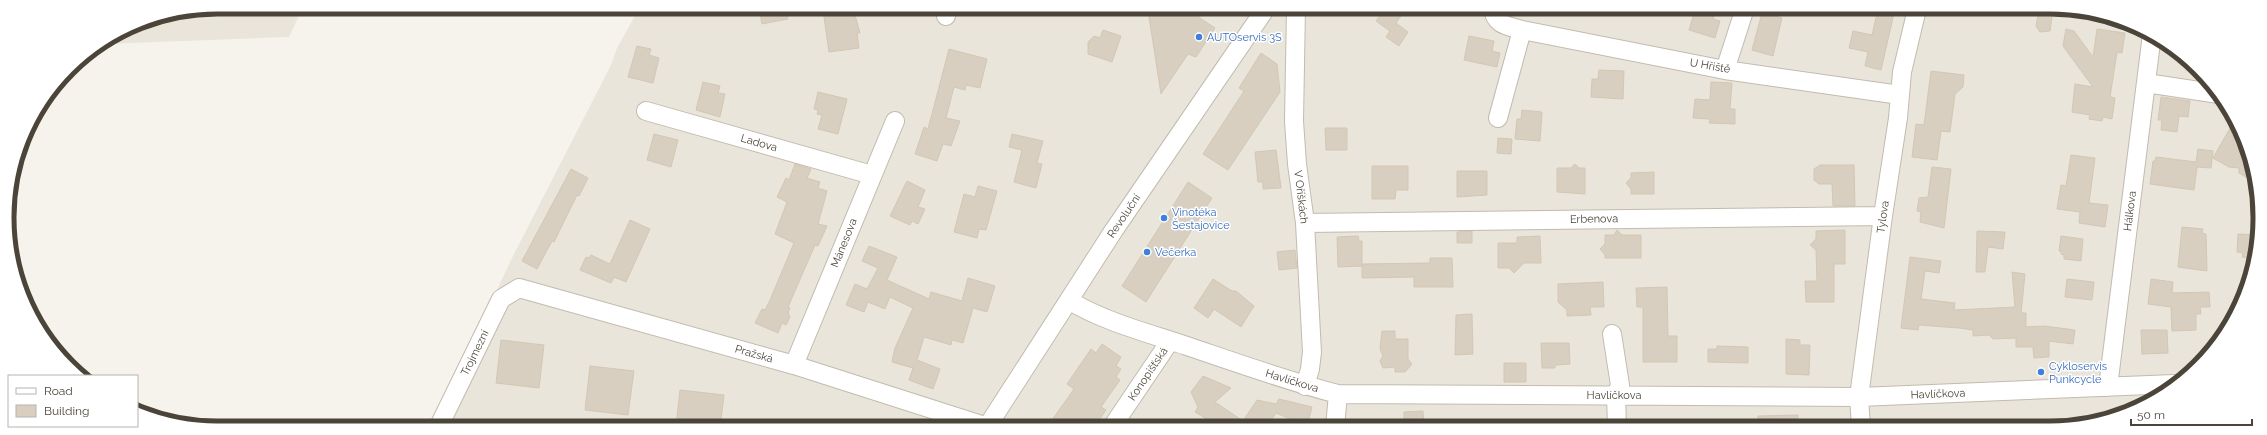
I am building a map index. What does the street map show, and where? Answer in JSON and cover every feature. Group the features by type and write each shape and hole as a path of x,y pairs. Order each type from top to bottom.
{"street":[{"name":"Revoluční","path":"992,421 1114,230 1262,14"},
{"name":"V Oříškách","path":"1296,14 1293,90 1294,121 1297,164 1305,223 1312,352 1311,365 1305,386"},
{"name":"U Hřiště","path":"1494,14 1499,23 1522,30 1725,70 1900,95"},
{"path":"1725,70 1743,14"},
{"name":"Tylova","path":"1861,421 1860,397 1902,72 1916,14"},
{"path":"1498,118 1522,30"},
{"name":"Hálkova","path":"2108,387 2151,41"},
{"path":"2146,83 2210,93"},
{"name":"Ladova","path":"646,111 872,175"},
{"name":"Mánesova","path":"794,365 895,121"},
{"name":"Erbenova","path":"1305,223 1883,216"},
{"name":"Pražská","path":"519,288 794,365 969,421"},
{"name":"Trojmezní","path":"441,421 501,299 519,288"},
{"name":"Havlíčkova","path":"1070,301 1088,312 1170,341 1305,386 1338,394 1860,397 2166,384"},
{"path":"1612,334 1620,385 1616,395 1617,421"},
{"name":"Konopišťská","path":"1116,421 1170,341"},
{"path":"1336,421 1338,394"}],"shaded area":[{"path":"204,14 300,14 289,37 111,44 140,29 152,25 178,18"},
{"path":"636,14 2063,14 2102,21 2140,35 2163,48 2184,65 2202,83 2219,104 2238,140 2249,178 2253,204 2253,231 2246,270 2232,308 2219,331 2202,352 2184,370 2163,387 2127,406 2102,414 2063,421 435,421 512,258 611,65 617,48"}],"building":[{"path":"760,14 787,14 788,19 762,24"},
{"path":"824,14 855,14 860,33 857,33 859,48 829,52"},
{"path":"1149,14 1194,14 1215,28 1196,57 1188,54 1161,94"},
{"path":"1381,14 1402,14 1396,23 1408,32 1399,46 1386,37 1390,31 1376,21"},
{"path":"1694,14 1715,14 1713,19 1720,21 1715,38 1689,30"},
{"path":"1762,14 1782,18 1773,56 1752,50"},
{"path":"1877,14 1894,14 1881,70 1865,66 1868,52 1849,48 1853,31 1872,35"},
{"path":"2038,15 2052,17 2050,31 2040,32 2036,26"},
{"path":"2066,29 2074,31 2093,57 2097,29 2125,33 2122,53 2117,52 2110,97 2115,98 2112,119 2103,117 2102,121 2089,119 2090,115 2072,112 2075,84 2093,87 2063,46"},
{"path":"1103,30 1121,36 1112,62 1088,54 1088,42 1094,36 1100,38"},
{"path":"1469,36 1494,41 1492,51 1500,53 1497,67 1464,60"},
{"path":"637,46 651,49 649,55 659,58 653,83 628,77"},
{"path":"949,49 987,59 980,88 966,85 965,90 954,87 946,118 960,121 951,146 943,144 937,161 915,154 924,127 928,129"},
{"path":"1261,53 1277,64 1280,92 1228,170 1203,154 1244,91 1239,88"},
{"path":"1599,70 1624,71 1623,99 1591,97 1592,79 1598,79"},
{"path":"1931,71 1964,75 1963,87 1955,94 1950,132 1941,131 1937,160 1912,157 1916,124 1924,125"},
{"path":"703,82 720,86 718,93 725,94 720,117 696,110"},
{"path":"1711,82 1732,83 1730,109 1735,109 1735,124 1709,123 1710,119 1693,118 1695,99 1710,100"},
{"path":"818,92 847,99 838,134 818,129 822,115 817,114 818,110 814,109"},
{"path":"2161,97 2190,101 2188,117 2179,116 2177,132 2161,130 2162,120 2158,120"},
{"path":"1522,110 1542,112 1540,141 1515,139 1517,119 1521,119"},
{"path":"2231,126 2238,140 2249,179 2239,173 2239,168 2229,167 2213,158"},
{"path":"1325,128 1347,128 1347,150 1326,150"},
{"path":"654,134 678,140 671,167 647,160"},
{"path":"1012,134 1043,141 1037,163 1042,164 1036,188 1014,182 1022,150 1009,147"},
{"path":"1498,138 1512,139 1511,154 1497,153"},
{"path":"2198,149 2213,151 2211,168 2197,167 2194,190 2150,184 2153,161 2155,161 2156,157 2196,162"},
{"path":"1276,150 1281,188 1263,189 1263,182 1258,182 1255,152"},
{"path":"2071,155 2095,158 2089,203 2108,205 2105,227 2079,223 2080,212 2057,209 2061,185 2066,186"},
{"path":"795,164 811,169 807,178 820,182 818,188 827,191 818,224 827,226 818,246 815,245 788,307 790,308 788,313 790,317 786,325 782,323 778,333 755,323 762,309 765,310 770,300 794,243 775,234 787,202 777,197 786,178 789,180"},
{"path":"1575,164 1579,168 1585,168 1585,194 1557,192 1557,168 1571,168"},
{"path":"1820,165 1854,165 1855,206 1833,206 1832,184 1819,184 1814,180 1814,169"},
{"path":"1372,166 1408,166 1408,190 1396,190 1395,199 1372,199"},
{"path":"1932,167 1951,169 1944,228 1920,222 1921,212 1917,211 1919,198 1928,197"},
{"path":"571,169 588,178 579,196 577,195 554,242 552,241 537,269 522,261"},
{"path":"1457,171 1487,171 1487,195 1457,197"},
{"path":"1654,172 1654,194 1631,194 1631,189 1626,183 1631,178 1631,173"},
{"path":"907,181 925,190 918,207 925,209 918,224 912,221 910,225 890,216"},
{"path":"1188,182 1212,198 1146,302 1122,286"},
{"path":"978,186 997,191 986,230 979,229 977,238 954,232 964,194 975,197"},
{"path":"630,220 650,229 626,282 614,277 611,283 580,270 586,257 589,258 591,255 610,264"},
{"path":"2182,227 2203,229 2202,233 2206,234 2207,271 2178,267"},
{"path":"1617,230 1622,235 1641,235 1641,258 1605,258 1605,255 1600,249 1605,244 1605,235 1614,235"},
{"path":"1845,230 1845,264 1834,264 1834,302 1806,302 1805,281 1817,281 1816,250 1810,245 1816,239 1816,231"},
{"path":"1472,231 1472,243 1457,243 1457,232"},
{"path":"1977,231 2005,232 2003,249 1988,247 1985,272 1976,272"},
{"path":"2238,234 2252,235 2249,258 2242,257 2243,253 2237,252"},
{"path":"1358,236 1359,241 1362,241 1362,266 1338,267 1337,237"},
{"path":"1540,236 1541,263 1524,263 1514,273 1509,268 1498,268 1498,243 1517,243 1517,237"},
{"path":"2061,236 2083,239 2081,261 2064,259 2064,255 2061,254 2061,251 2059,251"},
{"path":"869,246 897,257 887,280 929,299 931,292 962,301 968,278 995,286 987,312 973,308 963,343 952,340 951,345 924,337 917,360 940,369 933,389 909,380 913,368 892,362 895,348 913,308 890,297 885,309 868,302 864,312 846,305 855,284 867,289 878,268 862,261"},
{"path":"1295,250 1297,268 1279,270 1277,252"},
{"path":"1910,257 1941,261 1939,273 1925,271 1921,299 1955,303 1954,310 2015,307 2012,272 2025,274 2021,313 2026,313 2026,327 2044,326 2075,330 2073,344 2049,341 2049,357 2034,358 2033,347 2016,347 2016,338 1993,339 1989,335 1973,336 1973,330 1959,328 1919,325 1918,330 1901,328"},
{"path":"1430,258 1452,258 1453,287 1414,287 1414,277 1362,278 1362,264 1430,263"},
{"path":"1213,279 1232,291 1236,291 1254,306 1241,327 1214,309 1208,318 1194,308"},
{"path":"2067,279 2094,282 2092,300 2065,297"},
{"path":"2151,279 2173,282 2172,293 2209,292 2210,307 2200,307 2201,314 2196,314 2196,330 2172,331 2171,307 2148,304"},
{"path":"1603,282 1604,307 1590,307 1591,315 1567,316 1567,310 1558,302 1558,284"},
{"path":"1667,287 1668,336 1677,336 1677,362 1643,362 1643,307 1637,307 1636,288"},
{"path":"1472,314 1473,354 1455,355 1456,315"},
{"path":"2141,330 2167,330 2168,353 2142,354"},
{"path":"1382,331 1395,331 1395,339 1408,339 1408,359 1412,364 1405,372 1395,372 1395,367 1383,368 1380,361 1383,356 1380,349"},
{"path":"1786,339 1800,340 1800,345 1810,345 1809,375 1786,374"},
{"path":"501,340 544,345 539,388 496,383"},
{"path":"1541,343 1569,343 1570,364 1555,365 1555,368 1542,368"},
{"path":"1102,344 1121,357 1116,366 1121,369 1116,377 1120,380 1101,407 1106,410 1098,421 1052,420 1074,389 1067,384 1091,349 1096,353"},
{"path":"1717,346 1748,347 1748,363 1708,362 1708,349 1717,349"},
{"path":"1504,363 1526,363 1526,382 1504,382"},
{"path":"590,366 634,371 628,415 585,410"},
{"path":"1203,376 1231,388 1215,402 1243,421 1210,421 1195,412 1198,407 1191,392"},
{"path":"680,390 724,395 721,421 677,421"},
{"path":"1279,399 1312,407 1308,421 1295,421 1276,413 1270,421 1243,421 1257,400 1276,404"},
{"path":"1423,411 1424,421 1404,421 1404,412"},
{"path":"1798,415 1798,421 1758,421 1758,416"}],"place":[{"name":"AUTOservis 3S","path":"1199,37"},
{"name":"Vinotéka Šestajovice","path":"1164,218"},
{"name":"Večerka","path":"1147,252"},
{"name":"Cykloservis Punkcycle","path":"2041,372"}]}
